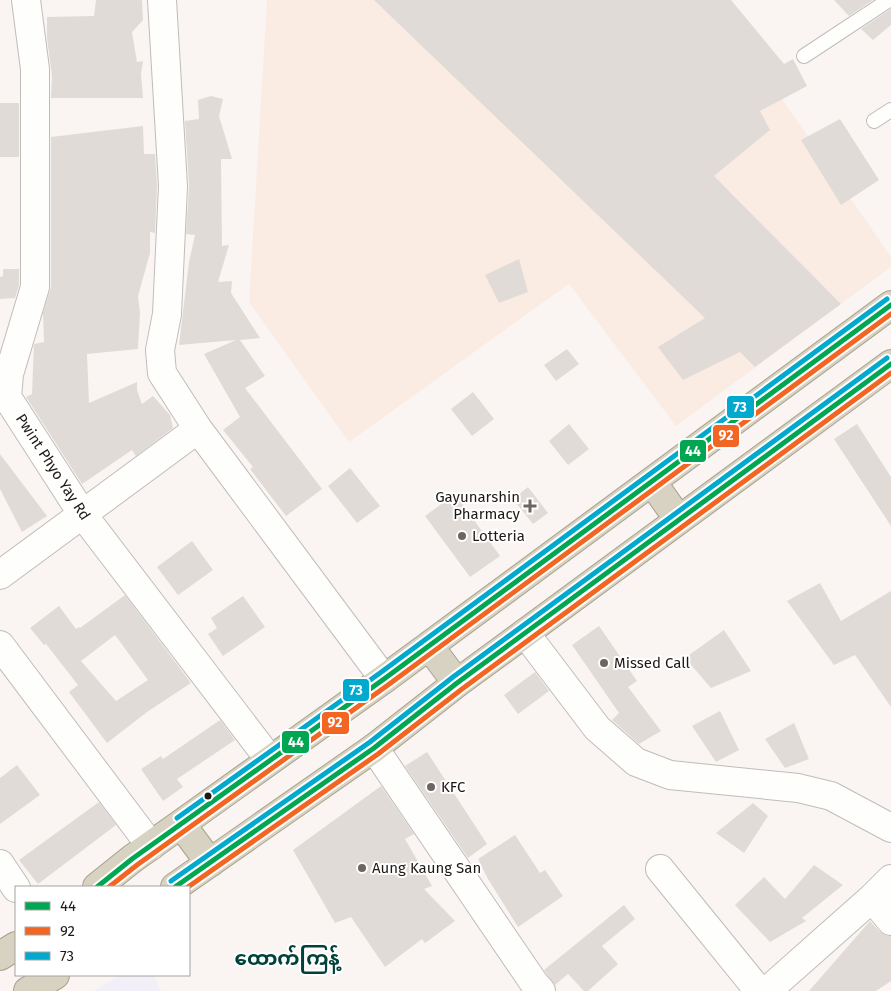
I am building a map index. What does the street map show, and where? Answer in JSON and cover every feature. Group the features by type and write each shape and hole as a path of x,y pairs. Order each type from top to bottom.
{"highway":[{"path":"98,886 270,760 384,680 891,305"},
{"path":"176,886 374,748 457,683 679,520 888,372"},
{"path":"652,482 679,520"},
{"path":"429,646 457,683"},
{"path":"182,824 210,863"},
{"path":"0,956 15,947"},
{"path":"28,991 53,976"}],"street":[{"name":"Pwint Phyo Yay Rd","path":"26,0 35,69 35,287 9,374 7,397 82,515 270,760"},
{"path":"162,0 173,186 167,314 160,350 162,373 198,429 384,680"},
{"path":"0,575 198,429"},
{"path":"525,633 597,728 636,762 670,776 798,788 831,796 891,828"},
{"path":"0,645 151,846"},
{"path":"374,748 541,991"},
{"path":"0,864 15,886"},
{"path":"660,869 759,991"},
{"path":"767,991 882,889 891,921"}],"lane":[{"path":"804,56 889,0"},
{"path":"874,121 891,110"}],"shaded area":[{"path":"267,0 714,0 891,257 891,267 676,426 569,284 349,442 249,302"},
{"path":"118,976 154,976 161,991 94,991"}],"building":[{"path":"96,0 142,0 143,20 132,32 137,62 143,61 141,74 143,98 51,98 52,76 47,38 47,17 94,16"},
{"path":"374,0 731,0 784,64 793,59 807,86 760,111 770,130 714,176 841,304 755,367 740,352 683,380 658,347 705,318"},
{"path":"834,0 873,0 849,16"},
{"path":"891,9 891,25 873,40 861,29"},
{"path":"211,96 223,99 219,116 232,159 221,159 222,246 229,245 218,282 232,281 231,293 260,338 240,340 265,376 245,388 322,489 286,516 250,469 253,467 223,430 240,417 204,354 236,340 179,345 189,262 195,235 186,234 189,185 185,121 199,119 198,100"},
{"path":"0,103 19,103 19,157 0,157"},
{"path":"840,119 879,180 841,205 801,140"},
{"path":"143,126 144,154 155,154 157,186 155,233 150,232 150,253 138,296 140,313 138,349 87,354 89,403 137,382 137,390 142,404 153,396 170,415 173,428 136,456 132,450 82,484 26,397 32,394 34,344 44,342 43,313 51,287 51,137"},
{"path":"519,259 528,292 499,303 485,275"},
{"path":"3,269 19,269 19,285 15,298 0,299 0,277 3,276"},
{"path":"567,349 579,364 556,381 544,365"},
{"path":"473,392 494,419 472,436 451,409"},
{"path":"569,424 589,449 568,465 549,441"},
{"path":"857,424 891,477 891,526 834,439"},
{"path":"0,454 47,516 22,532 0,489"},
{"path":"350,468 380,506 357,523 328,486"},
{"name":"Gayunarshin Pharmacy","path":"528,487 548,513 533,524 513,499"},
{"name":"Lotteria","path":"455,494 500,556 470,577 425,516"},
{"path":"192,541 213,570 178,595 157,567"},
{"path":"820,583 841,621 891,591 891,707 855,655 834,665 787,601"},
{"path":"125,595 191,683 147,712 107,743 69,692 78,685 46,644 44,645 30,628 59,606 76,629","holes":["115,635 148,680 116,701 81,661"]},
{"path":"243,596 265,627 223,656 208,634 217,628 211,618"},
{"name":"Missed Call","path":"599,626 637,681 628,687 661,731 639,744 612,720 619,713 572,645"},
{"path":"724,630 751,671 711,688 685,658"},
{"path":"535,672 549,691 518,714 504,695"},
{"path":"720,711 739,750 716,762 692,726"},
{"path":"220,720 235,740 177,779 183,787 163,801 141,769 161,756 163,759"},
{"path":"794,723 809,759 785,768 765,739"},
{"path":"427,752 487,844 468,858 405,766"},
{"path":"17,765 40,795 0,824 0,778"},
{"name":"Aung Kaung San","path":"381,786 414,834 405,839 432,886 424,889 455,921 425,943 422,939 385,967 351,917 335,923 293,850"},
{"path":"99,802 116,825 38,884 19,860"},
{"path":"753,803 768,816 744,853 716,833"},
{"path":"515,835 540,873 545,870 563,896 518,927 488,879 478,859"},
{"path":"814,865 843,885 802,918 806,921 770,942 735,905 764,877 785,899"},
{"path":"624,905 635,919 602,946 618,964 588,991 584,991 568,974 555,985 544,970"},
{"path":"870,921 879,931 891,936 891,981 876,991 809,991"}],"transit line":[{"name":"73","path":"177,818 380,673 887,299"},
{"name":"44","path":"98,886 132,859 384,679 891,305"},
{"name":"92","path":"110,886 388,685 891,314"},
{"name":"73","path":"171,881 370,742 453,677 887,358"},
{"name":"44","path":"176,886 374,748 457,683 891,364"},
{"name":"92","path":"189,886 378,754 462,689 891,373"}],"place":[{"name":"Gayunarshin Pharmacy","path":"530,506"},
{"name":"Lotteria","path":"462,536"},
{"name":"Missed Call","path":"604,663"},
{"name":"KFC","path":"431,787"},
{"name":"Aung Kaung San","path":"362,868"}],"district":[{"name":"ထောက်ကြန့်","path":"287,958"}]}
